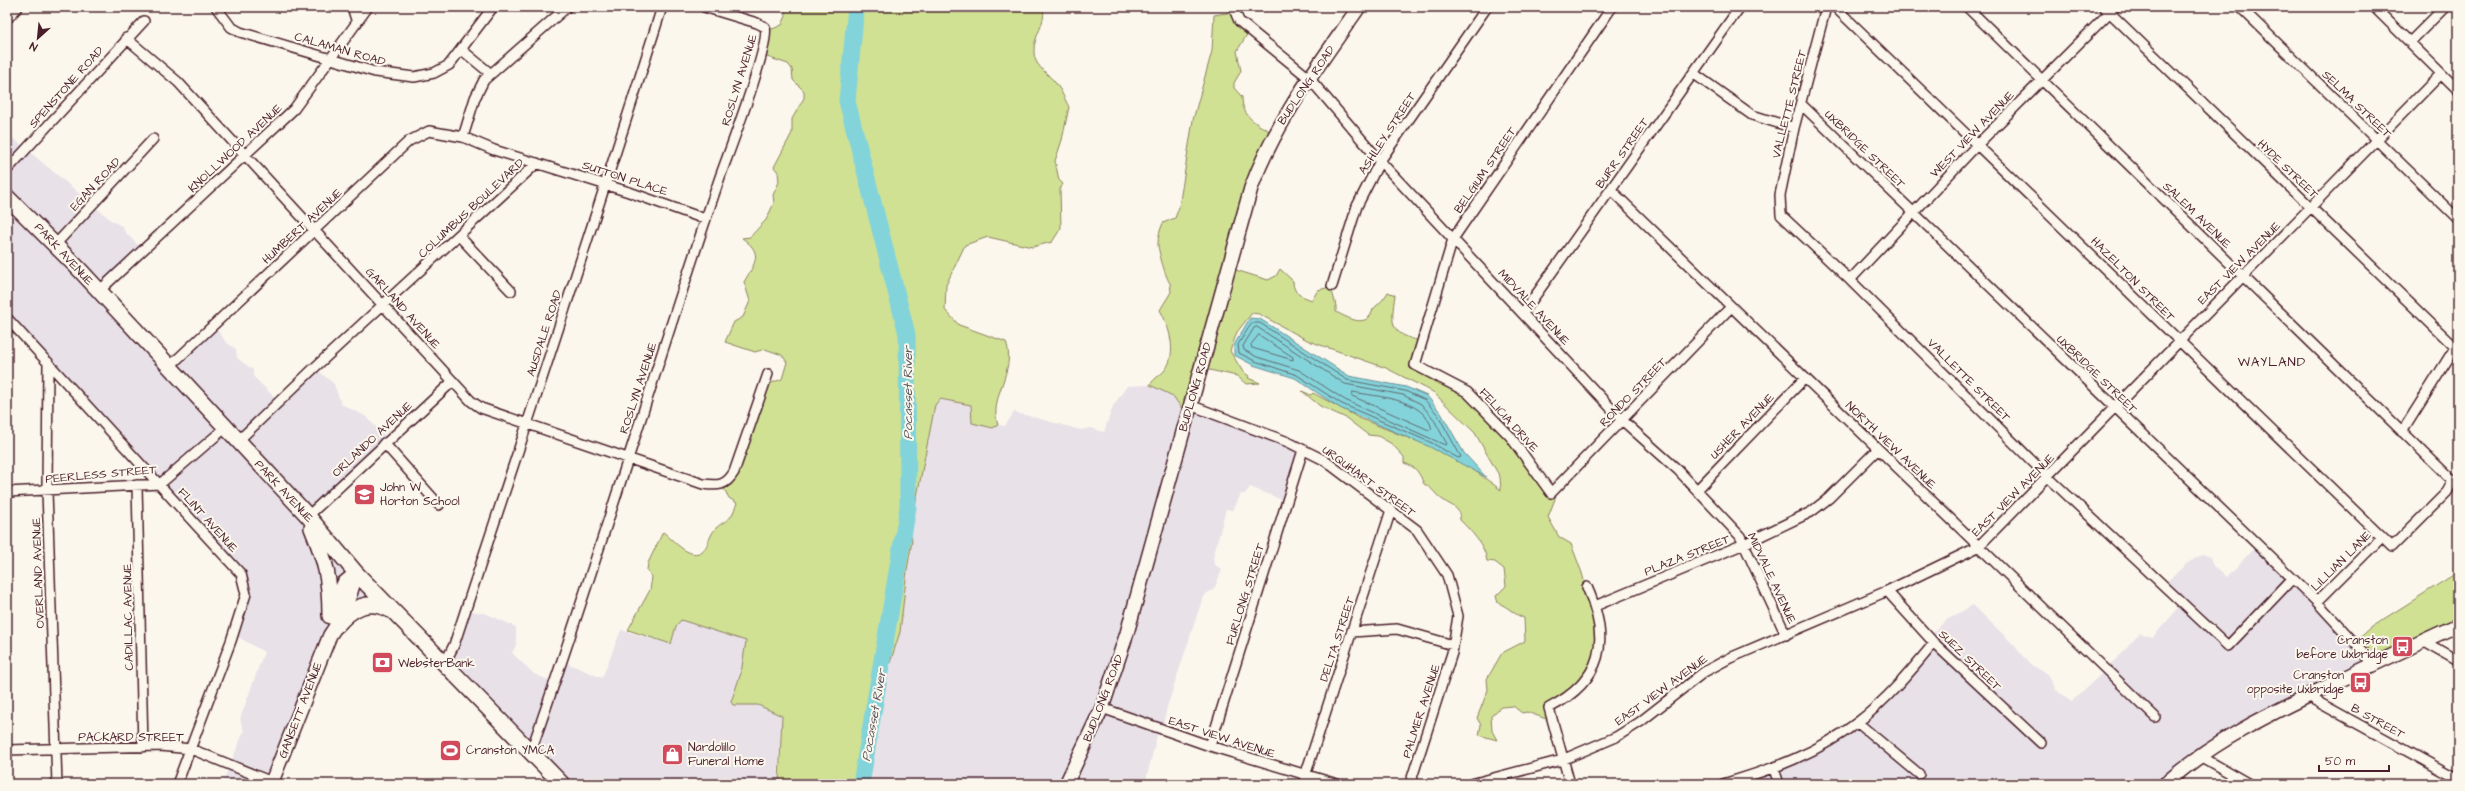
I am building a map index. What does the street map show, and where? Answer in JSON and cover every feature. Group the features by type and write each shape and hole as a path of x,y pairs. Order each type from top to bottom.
{"main road":[{"name":"BUDLONG ROAD","path":"1066,784 1102,708 1127,632 1250,188 1278,127 1309,78 1359,7"},
{"name":"PARK AVENUE","path":"8,199 99,291 308,516 356,573 444,665 531,751 558,782"},
{"path":"308,516 327,566 332,625"},
{"name":"GANSETT AVENUE","path":"272,783 332,625 350,595 356,573"},
{"path":"332,625 355,608 372,604 382,606 395,614"},
{"path":"2165,784 2200,756 2246,727 2307,696 2458,625"}],"street":[{"path":"7,19 18,7"},
{"name":"CALAMAN ROAD","path":"216,7 231,27 240,32 332,58 375,72 414,77 434,73 449,65 462,50 493,7"},
{"path":"352,7 357,23"},
{"name":"KNOLLWOOD AVENUE","path":"99,291 294,109 368,7"},
{"path":"463,137 474,98 484,80 567,7"},
{"name":"AUSDALE ROAD","path":"444,665 454,645 606,185 662,7"},
{"name":"ROSLYN AVENUE","path":"531,751 705,219 757,68 766,31 765,27 757,23 704,7"},
{"name":"ASHLEY STREET","path":"1332,286 1357,206 1380,161 1487,7"},
{"name":"BURR STREET","path":"1523,313 1561,257 1611,190 1740,7"},
{"name":"VALLETTE STREET","path":"1826,7 1794,128 1780,195 1781,215 1850,280 2049,478 2228,646 2292,579"},
{"name":"HAZELTON STREET","path":"1835,7 2102,264 2179,342 2392,547 2413,526"},
{"name":"SALEM AVENUE","path":"1967,7 2453,481 2447,492 2413,526"},
{"name":"SELMA STREET","path":"2240,7 2458,219"},
{"path":"2374,7 2458,90"},
{"path":"2410,42 2444,7"},
{"name":"BELGIUM STREET","path":"1415,365 1453,239 1610,8"},
{"name":"WEST VIEW AVENUE","path":"1850,280 1977,145 2110,9"},
{"name":"HYDE STREET","path":"2110,9 2311,207 2457,345"},
{"name":"MIDVALE AVENUE","path":"1234,11 1248,29 1309,78 1380,161 1622,420 1697,490 1740,536 1786,635"},
{"name":"SPENSTONE ROAD","path":"7,170 126,38 144,21"},
{"name":"GARLAND AVENUE","path":"126,38 178,82 453,381 481,408 628,457 703,484 716,486 728,481 734,472 768,374"},
{"path":"462,50 491,74"},
{"path":"1693,73 1752,115 1794,128"},
{"name":"EAST VIEW AVENUE","path":"1471,784 1562,760 1610,740 1634,726 1704,672 1887,591 1978,547 2049,478 2243,276 2441,74"},
{"name":"UXBRIDGE STREET","path":"1801,104 2317,602 2374,664"},
{"name":"HUMBERT AVENUE","path":"169,367 417,135 429,131 463,137"},
{"name":"COLUMBUS BOULEVARD","path":"463,137 494,150 537,163"},
{"name":"EGAN ROAD","path":"55,245 153,139"},
{"name":"SUTTON PLACE","path":"537,163 705,219"},
{"name":"COLUMBUS BOULEVARD","path":"238,441 537,163"},
{"name":"NORTH VIEW AVENUE","path":"1611,190 1804,379 2155,716"},
{"path":"459,236 511,291"},
{"name":"RONDO STREET","path":"1551,493 1731,308"},
{"name":"FLINT AVENUE","path":"7,318 241,574 246,594 191,749 177,784"},
{"path":"2402,432 2457,345"},
{"name":"OVERLAND AVENUE","path":"48,362 47,491 57,784"},
{"name":"FELICIA DRIVE","path":"1415,365 1467,392 1510,436 1551,493"},
{"name":"USHER AVENUE","path":"1697,490 1804,379"},
{"name":"ORLANDO AVENUE","path":"308,516 384,443 453,381"},
{"name":"URQUHART STREET","path":"1190,405 1303,450 1324,460 1417,530 1447,575 1458,616 1453,645"},
{"name":"PEERLESS STREET","path":"7,492 160,484 225,428"},
{"path":"384,443 439,505"},
{"name":"PLAZA STREET","path":"1595,606 1744,544 1811,512 1829,498 1878,449"},
{"name":"FURLONG STREET","path":"1210,746 1303,450"},
{"name":"CADILLAC AVENUE","path":"137,485 143,747"},
{"name":"DELTA STREET","path":"1305,776 1391,510"},
{"name":"LILLIAN LANE","path":"2317,602 2382,537"},
{"path":"1570,784 1562,760 1549,708 1568,698 1584,682 1594,667 1601,643 1595,606 1587,587"},
{"name":"SUEZ STREET","path":"1887,591 1934,643 2041,743"},
{"path":"1352,632 1397,629 1453,645"},
{"path":"2423,641 2458,661"},
{"path":"1723,784 1774,769 1822,745 1858,723 1905,677 1934,643"},
{"name":"PALMER AVENUE","path":"1410,784 1453,645"},
{"name":"B STREET","path":"2307,696 2458,779"},
{"name":"EAST VIEW AVENUE","path":"1102,708 1210,746 1305,776 1337,784"},
{"path":"1858,723 1919,774"},
{"name":"PACKARD STREET","path":"7,750 143,747 191,749 272,783"},
{"path":"2200,756 2249,784"},
{"path":"1774,769 1779,784"}],"shaded area":[{"path":"7,133 111,220 123,227 124,231 141,248 102,287 170,365 214,326 226,342 236,349 237,358 253,370 253,376 277,400 315,368 334,384 341,404 365,416 387,438 306,513 376,589 338,619 271,784 222,784 244,731 240,719 264,652 233,634 246,594 241,574 7,318"},
{"path":"1150,385 1173,396 1186,413 1189,407 1302,450 1285,501 1250,487 1245,494 1241,494 1233,510 1226,509 1213,558 1214,564 1222,570 1214,589 1206,594 1202,600 1167,707 1162,730 1158,731 1145,784 865,784 880,694 900,632 907,570 912,542 910,533 930,428 935,405 939,399 971,405 972,423 993,428 998,425 1005,426 1014,412 1081,430 1090,428 1104,432 1113,406 1127,386"},
{"path":"2255,547 2372,664 2310,695 2165,784 1725,784 1771,771 1866,717 1933,644 1930,636 1945,621 1973,605 2013,644 2029,664 2048,674 2056,690 2071,702 2110,666 2140,633 2153,637 2181,605 2164,585 2186,564 2203,554 2210,557 2213,566 2227,577"},
{"path":"466,610 487,614 516,627 516,645 512,653 534,674 553,682 562,661 602,678 621,630 671,644 676,626 681,619 746,641 741,673 731,702 733,705 758,705 782,716 778,773 781,784 561,784 447,659"}],"green space":[{"path":"785,7 1043,7 1043,19 1034,46 1034,57 1040,68 1058,86 1069,107 1062,140 1055,161 1059,180 1063,184 1060,189 1061,228 1052,242 1032,247 988,237 965,245 946,285 945,310 959,325 1006,342 1008,363 997,404 996,415 998,425 993,428 972,423 971,405 940,399 935,405 910,532 912,541 900,632 880,694 865,784 781,784 779,782 782,716 758,705 733,705 731,702 741,673 746,641 681,620 676,626 671,644 628,630 650,590 652,577 647,570 648,563 663,532 683,549 695,554 701,552 706,547 714,530 729,519 732,514 737,503 729,498 722,485 729,480 763,386 782,379 787,362 782,355 765,349 755,352 725,342 734,322 743,317 750,301 744,282 754,264 755,254 749,243 742,238 750,237 766,220 774,203 773,195 779,182 778,172 774,167 792,133 792,119 804,98 804,91 793,80 792,69 788,64 761,55 765,32 782,25 786,16"},
{"path":"1233,12 1248,33 1237,51 1241,71 1234,83 1234,88 1242,97 1245,110 1252,120 1273,133 1229,268 1268,280 1276,276 1280,269 1293,281 1294,289 1298,294 1312,300 1318,290 1331,287 1336,312 1358,321 1362,321 1370,316 1373,309 1382,301 1388,292 1395,295 1393,314 1394,326 1402,335 1420,341 1415,363 1470,395 1554,494 1555,499 1548,517 1559,537 1571,544 1582,573 1600,643 1593,668 1549,709 1549,720 1527,712 1522,713 1513,706 1501,707 1491,716 1492,731 1497,740 1479,735 1481,725 1477,718 1488,690 1487,679 1502,653 1525,641 1524,618 1498,603 1496,596 1506,586 1504,569 1495,562 1487,561 1486,555 1480,544 1460,520 1460,515 1457,509 1440,498 1430,487 1424,484 1417,470 1404,463 1404,457 1392,444 1378,436 1368,435 1346,418 1320,406 1302,391 1311,395 1313,393 1359,418 1411,439 1448,451 1501,490 1500,477 1475,433 1433,392 1386,368 1309,341 1259,314 1252,313 1237,332 1230,351 1243,372 1249,376 1248,378 1260,383 1246,384 1237,376 1200,368 1186,414 1173,396 1150,385 1165,370 1169,363 1172,348 1169,332 1160,310 1171,292 1170,283 1164,270 1159,252 1158,244 1160,231 1163,223 1175,218 1179,207 1193,120 1212,51 1214,15"},
{"path":"2458,572 2458,625 2375,663 2356,640 2371,627"}],"water":[{"path":"1250,318 1260,319 1349,376 1406,387 1427,396 1441,413 1464,453 1486,477 1430,447 1340,408 1295,378 1253,365 1234,355 1234,345"}],"waterway":[{"name":"Pocasset River","path":"856,7 847,101 907,334 908,507 861,784"}],"place":[{"name":"John W Horton School","path":"365,494"},
{"name":"Cranston before Uxbridge","path":"2403,647"},
{"name":"WebsterBank","path":"382,663"},
{"name":"Cranston opposite Uxbridge","path":"2360,682"},
{"name":"Cranston YMCA","path":"450,750"},
{"name":"Nardolillo Funeral Home","path":"672,754"}],"district":[{"name":"WAYLAND","path":"2272,361"}]}
